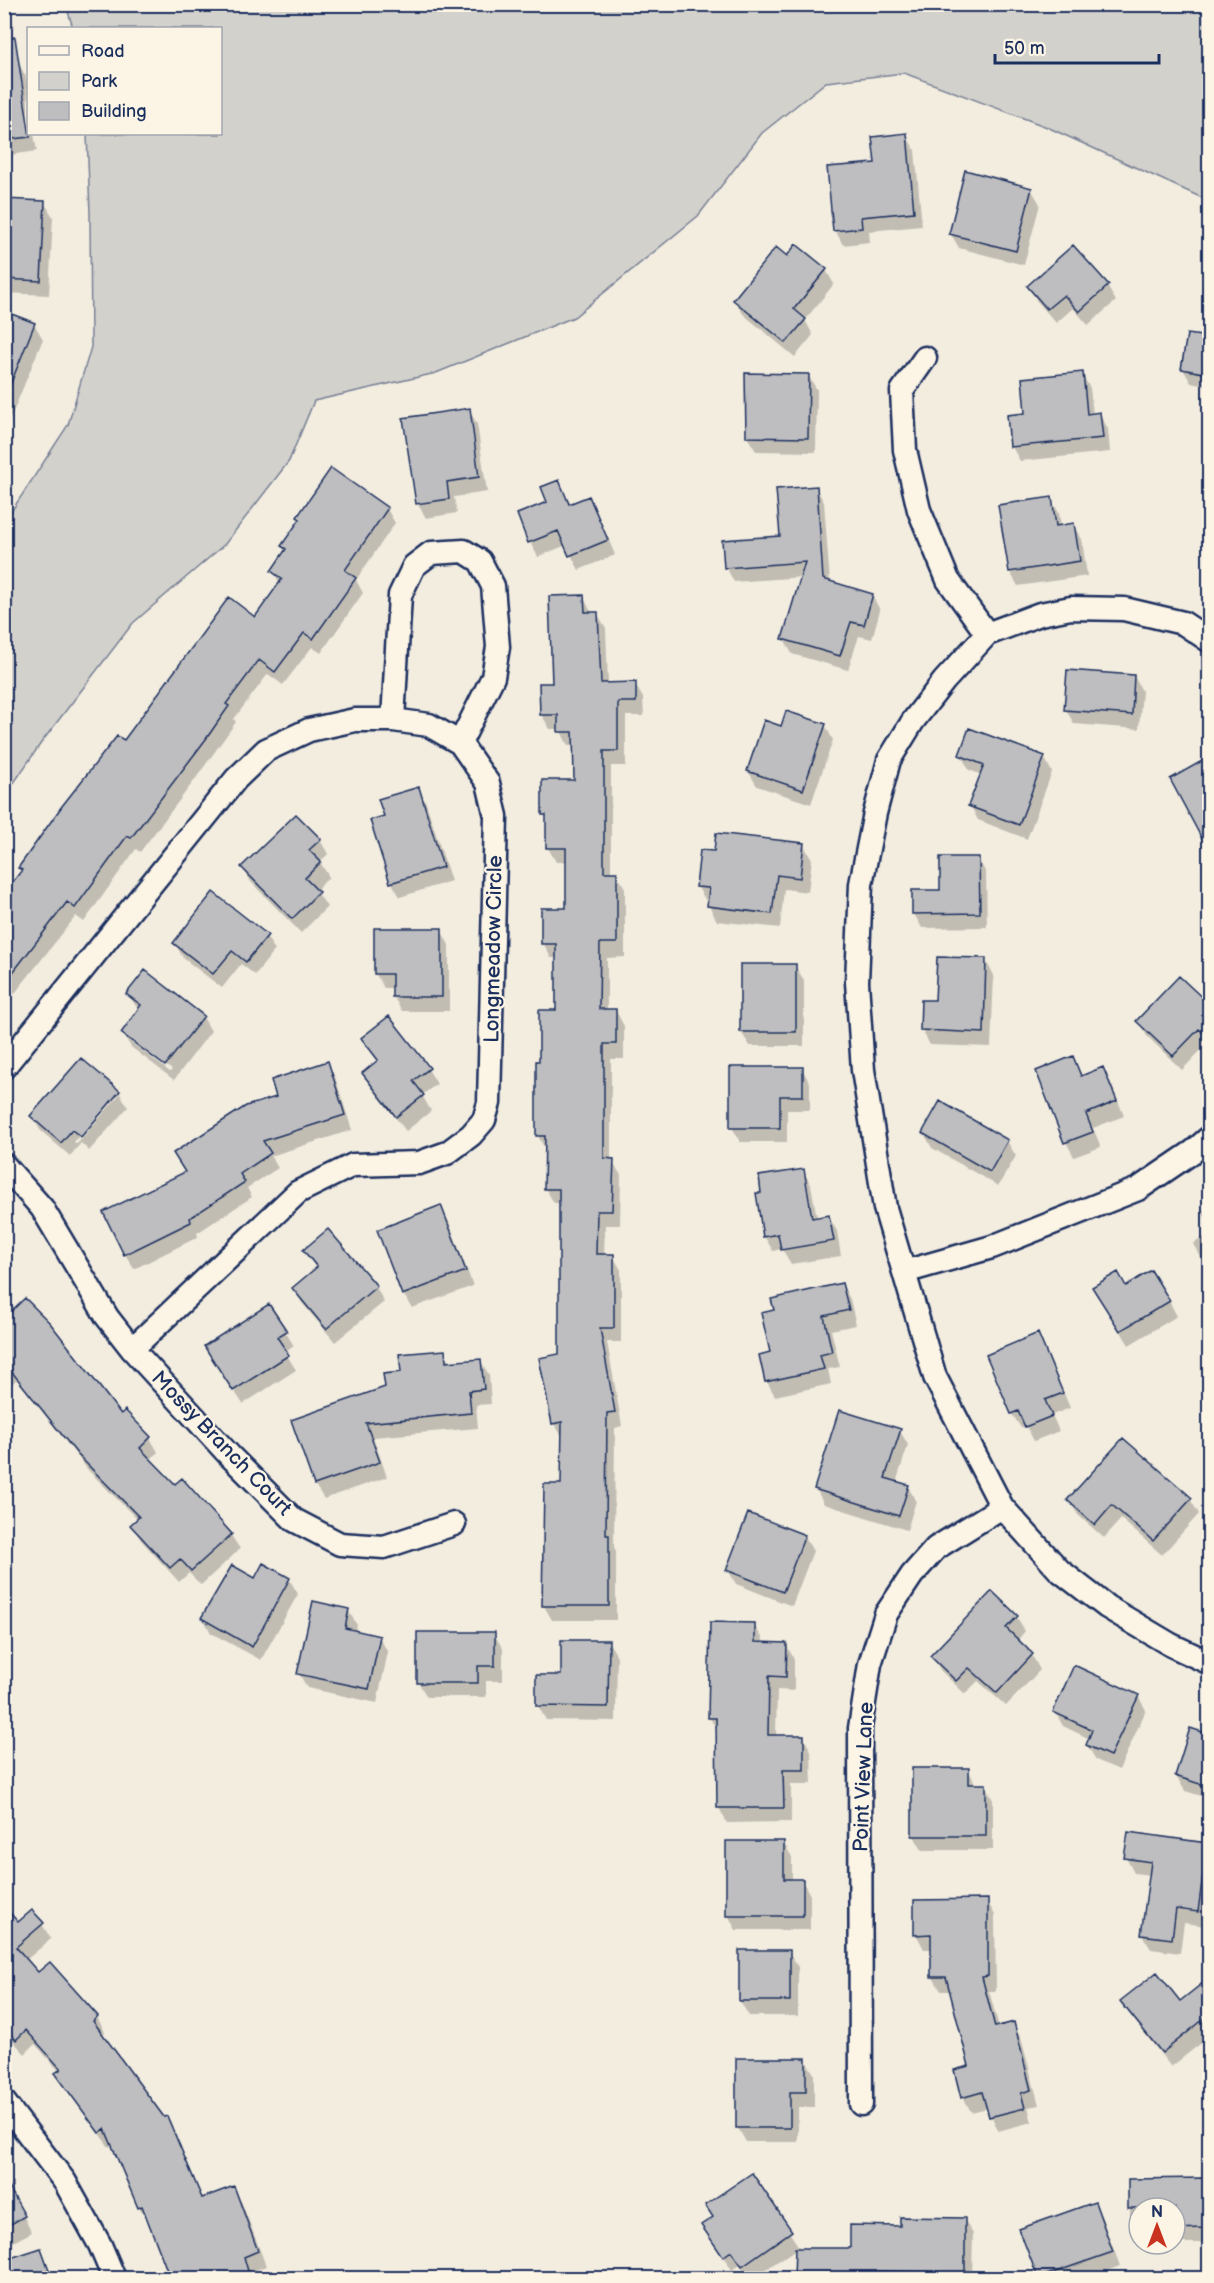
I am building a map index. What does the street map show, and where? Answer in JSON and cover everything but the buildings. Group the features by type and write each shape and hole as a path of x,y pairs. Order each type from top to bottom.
{"street":[{"path":"925,358 902,392 905,450 919,510 948,580 987,634"},
{"path":"393,720 400,595 414,566 431,553 464,551 480,561 493,586 498,647 493,677 460,743"},
{"path":"1209,641 1183,623 1124,609 1071,608 1040,614 987,634 913,721 889,760 875,813 861,884 857,982 863,1070 885,1208 935,1377 1002,1507 1059,1570 1107,1607 1172,1645 1209,1663"},
{"name":"Longmeadow Circle","path":"4,1067 236,779 266,750 309,730 355,720 393,720 429,725 460,743 488,783 496,816 489,1103 484,1120 471,1135 447,1153 419,1163 353,1165 298,1192 132,1349"},
{"path":"904,1272 992,1246 1138,1189 1194,1151 1209,1137"},
{"path":"4,1165 42,1208 107,1317 132,1349"},
{"name":"Mossy Branch Court","path":"132,1349 230,1456 294,1520 340,1544 384,1547 454,1524"},
{"name":"Point View Lane","path":"861,2104 860,1728 870,1664 886,1614 912,1575 936,1548 1002,1507"},
{"path":"4,2102 65,2182 100,2245 114,2278"}],"green space":[{"path":"66,5 1209,5 1209,201 1047,127 904,73 826,82 762,133 698,216 574,317 436,373 314,401 289,461 225,544 133,623 41,743 5,796 5,521 68,425 91,347 87,135 222,135 222,27 73,27"}]}
